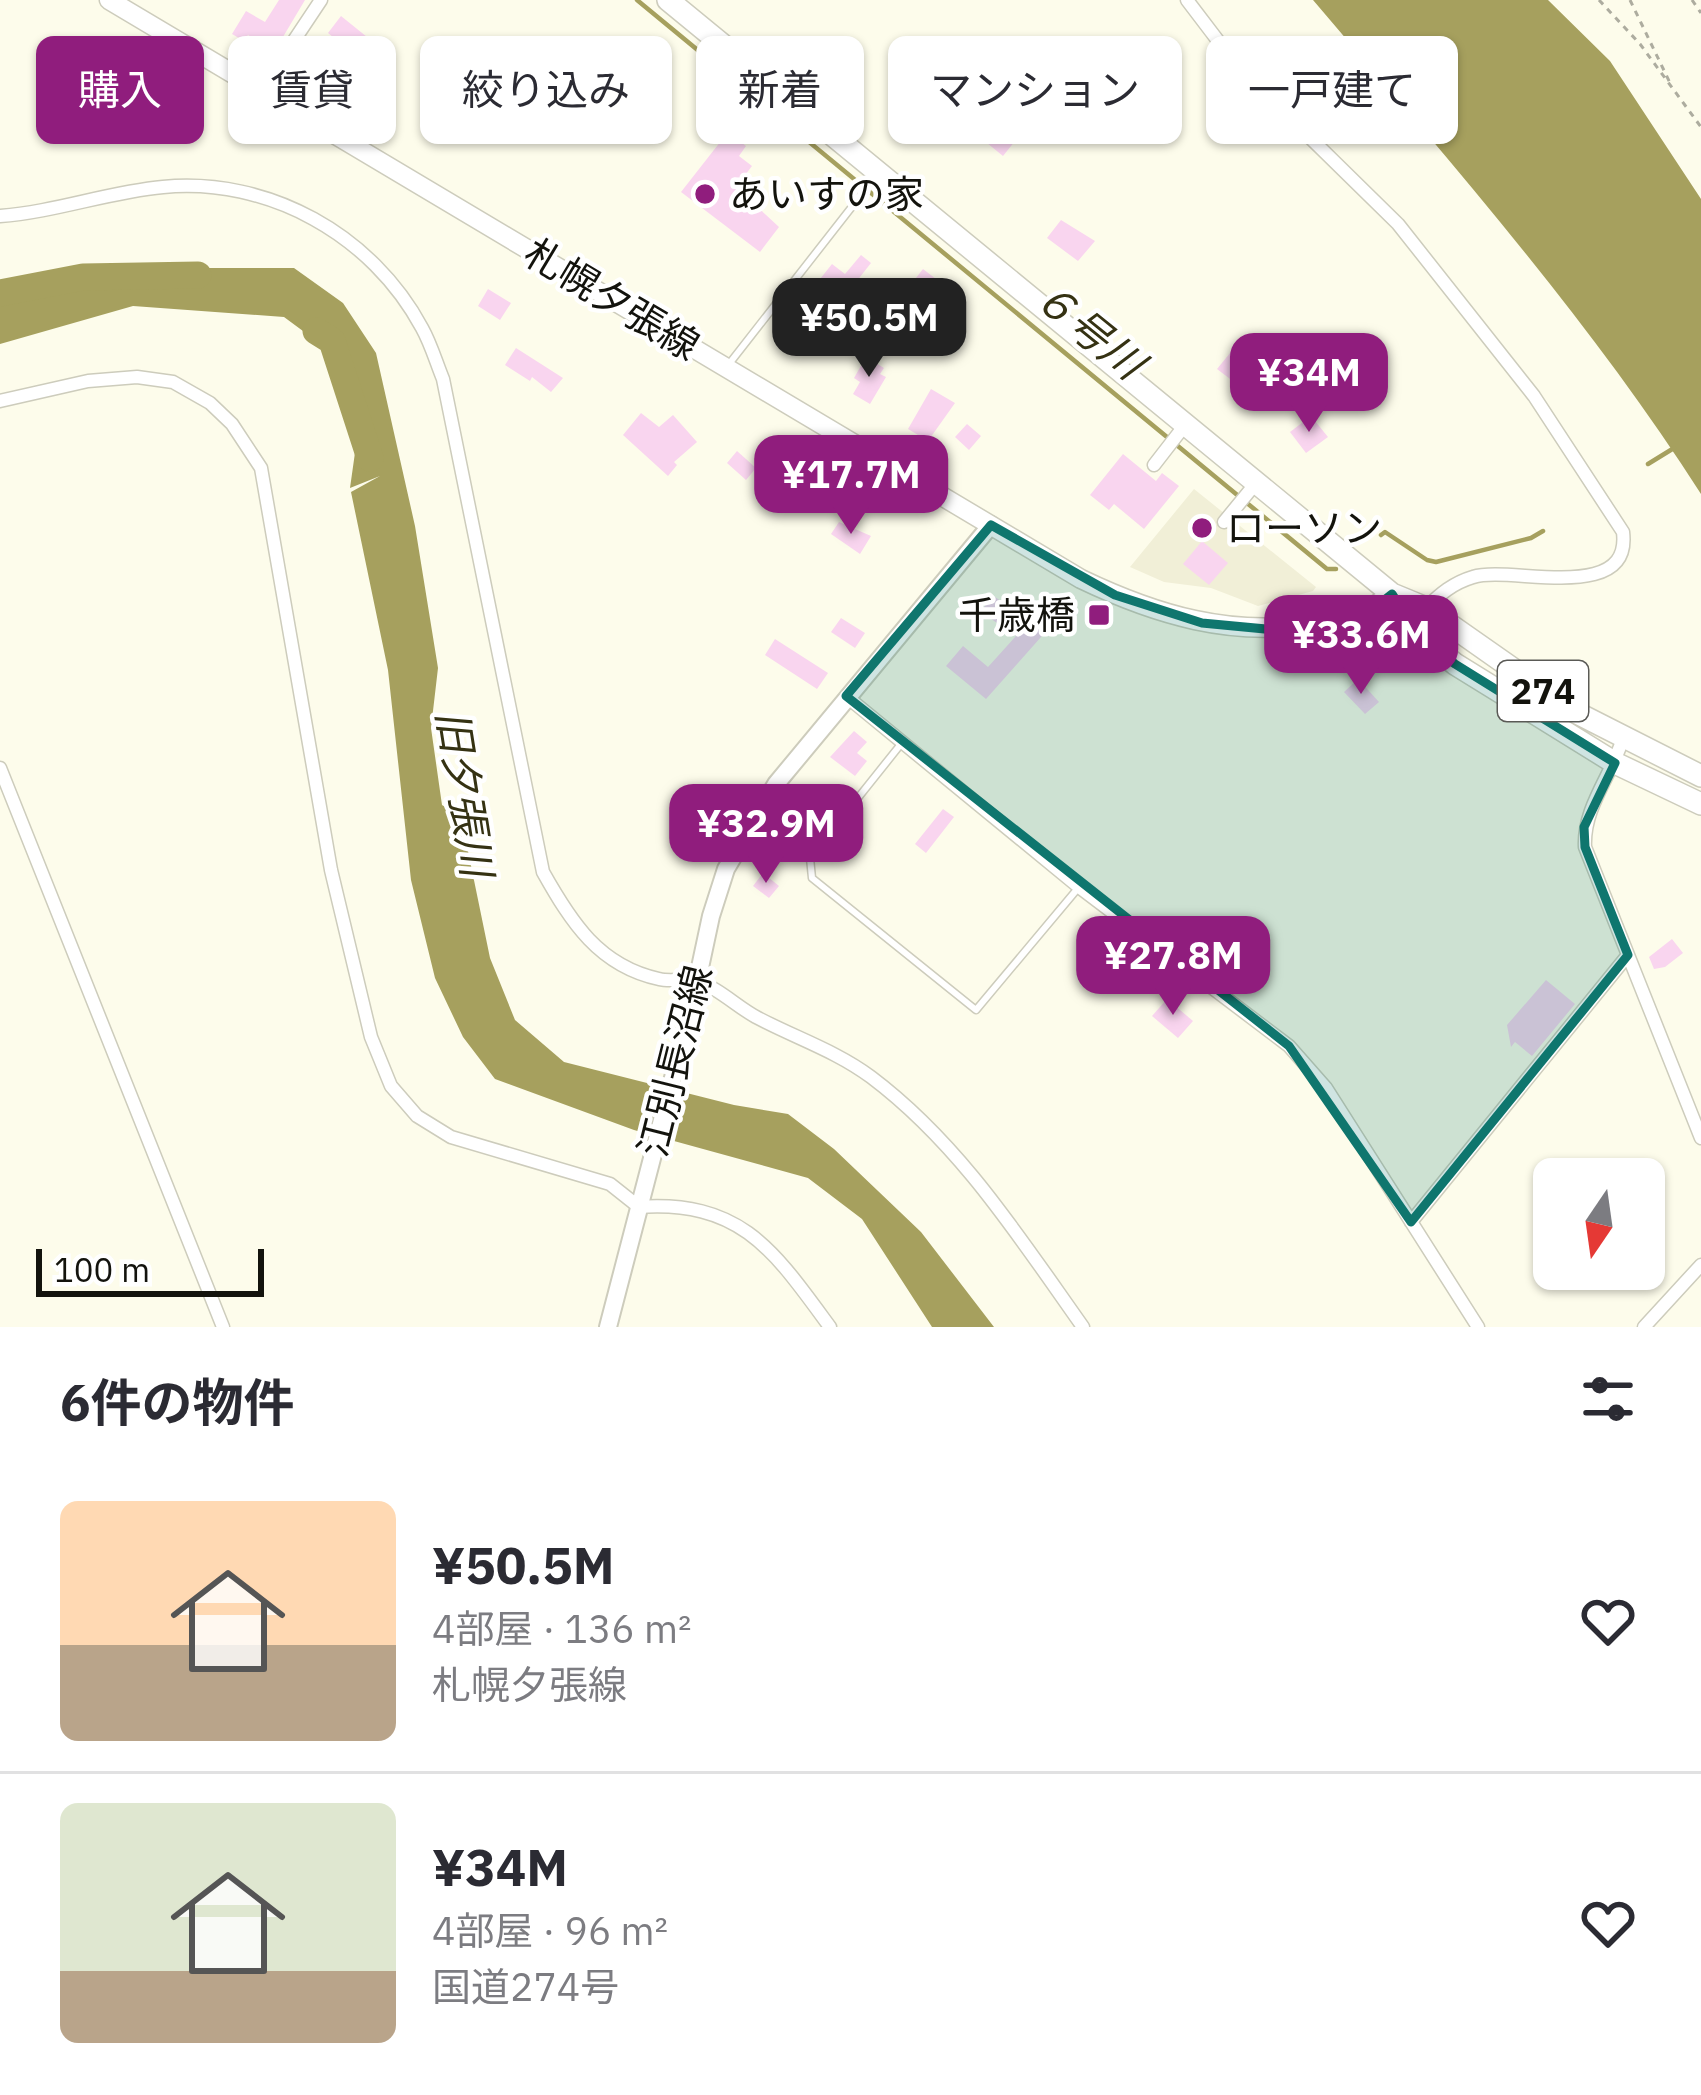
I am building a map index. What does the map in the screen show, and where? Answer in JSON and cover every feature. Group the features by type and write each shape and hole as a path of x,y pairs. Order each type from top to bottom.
{"highway":[{"name":"274","path":"668,0 1182,429 1392,594 1426,608 1517,675 1623,738 1701,776"},
{"name":"274","path":"1392,594 1414,632 1455,664 1615,764 1701,803"}],"main road":[{"name":"札幌夕張線","path":"109,0 228,70"},
{"name":"札幌夕張線","path":"352,144 1115,596 1202,623 1276,630 1368,613 1392,594"},
{"name":"江別長沼線","path":"608,1327 692,1005 710,916 726,869 776,784 991,525"}],"street":[{"path":"297,36 321,0"},
{"path":"1187,0 1238,67 1398,224 1534,396 1623,532 1618,558 1600,572 1570,578 1474,577 1445,589 1426,608"},
{"path":"0,216 165,187 215,188 261,196 304,213 356,245 393,284 423,329 443,379 543,872 573,926 614,964 660,980 697,981 869,1076 928,1125 975,1176 1083,1327"},
{"path":"0,401 88,382 137,377 173,382 211,403 232,424 261,468 331,870 371,1037 391,1086 417,1116 451,1137 610,1184 639,1207 676,1204 716,1213 764,1245 830,1327"},
{"path":"1154,465 1182,429"},
{"path":"1223,522 1253,487"},
{"path":"846,696 1079,887 1289,1046 1326,1088 1478,1327"},
{"path":"1623,738 1584,827 1585,847 1701,1138"},
{"path":"0,768 223,1327"},
{"path":"1411,1222 1628,955"},
{"path":"1644,1327 1701,1265"}],"lane":[{"path":"726,367 875,177"},
{"path":"902,742 810,858 812,878 976,1010 1079,887"}],"path":[{"path":"1599,0 1640,44 1701,127"},
{"path":"1630,0 1675,92"},
{"path":"1692,0 1701,14"}],"highlighted area":[{"path":"991,525 1115,595 1202,623 1276,630 1368,613 1392,594 1415,631 1455,664 1615,763 1584,827 1585,847 1628,955 1411,1222 1289,1046 846,696"}],"shaded area":[{"path":"1313,0 1548,0 1610,61 1701,199 1701,494 1565,303 1435,144 1458,144 1458,36 1344,36"},
{"path":"204,268 294,268 343,303 376,353 415,526 438,668 431,728 442,805 461,817 490,958 515,1020 564,1062 788,1114 834,1149 921,1232 994,1327 932,1327 862,1219 808,1178 634,1130 495,1079 463,1037 435,978 411,880 388,670 351,492 380,476 350,488 362,403 349,365 284,317 133,306 0,344 0,295 96,289"},
{"name":"ローソン","path":"1194,489 1316,587 1313,591 1258,606 1211,588 1164,582 1130,567"}],"building":[{"path":"279,0 305,0 284,36 232,34 246,11 265,22"},
{"path":"341,16 366,36 332,36 328,33"},
{"name":"あいすの家","path":"719,144 743,144 739,156 752,166 736,187 779,227 760,252 681,192"},
{"path":"988,144 1013,144 1003,156"},
{"path":"1061,220 1095,241 1078,261 1047,238"},
{"path":"861,255 871,263 801,352 777,333 832,264 845,274"},
{"path":"923,269 949,289 944,295 951,300 937,317 930,312 918,326 903,314 915,300 905,292"},
{"path":"488,289 511,303 500,320 478,306"},
{"path":"1239,342 1256,355 1234,382 1217,369"},
{"path":"516,348 563,378 551,392 505,365"},
{"path":"866,357 884,368 880,374 886,377 870,404 853,394 860,382 854,378"},
{"path":"931,389 955,403 928,441 908,429"},
{"path":"641,413 659,427 673,415 697,442 674,462 677,465 668,476 623,435"},
{"path":"1311,416 1328,437 1306,453 1290,432"},
{"path":"967,424 981,436 969,450 955,437"},
{"path":"737,451 756,468 746,480 727,463"},
{"path":"1123,454 1156,481 1162,473 1179,486 1144,529 1114,504 1109,510 1090,495"},
{"path":"839,522 871,536 860,554 831,534"},
{"path":"1202,541 1228,563 1209,585 1183,564"},
{"path":"992,595 1029,620 1034,615 1049,628 986,699 946,666 963,646 988,667 1016,636 981,612"},
{"path":"841,618 865,633 855,648 831,632"},
{"path":"775,639 828,673 817,689 765,655"},
{"path":"1358,679 1379,702 1365,714 1344,692"},
{"path":"854,731 867,742 857,753 867,761 855,776 830,757"},
{"path":"943,809 954,817 926,853 915,844"},
{"path":"780,835 788,842 767,870 758,863"},
{"path":"763,873 779,886 769,898 753,886"},
{"path":"1672,939 1683,953 1654,969 1649,957"},
{"path":"1546,980 1575,1004 1532,1056 1515,1042 1511,1047 1507,1025"},
{"path":"1167,999 1193,1021 1178,1038 1152,1016"}],"waterway":[{"name":"６号川","path":"637,0 1327,569 1336,569"},
{"name":"旧夕張川","path":"0,293 83,277 198,275"},
{"name":"旧夕張川","path":"316,331 332,341 370,458"},
{"name":"６号川","path":"1648,464 1674,448"},
{"name":"６号川","path":"1381,535 1385,532 1436,562 1543,531"}],"place":[{"name":"あいすの家","path":"705,194"},
{"name":"ローソン","path":"1202,528"},
{"name":"千歳橋","path":"1099,615"}]}
